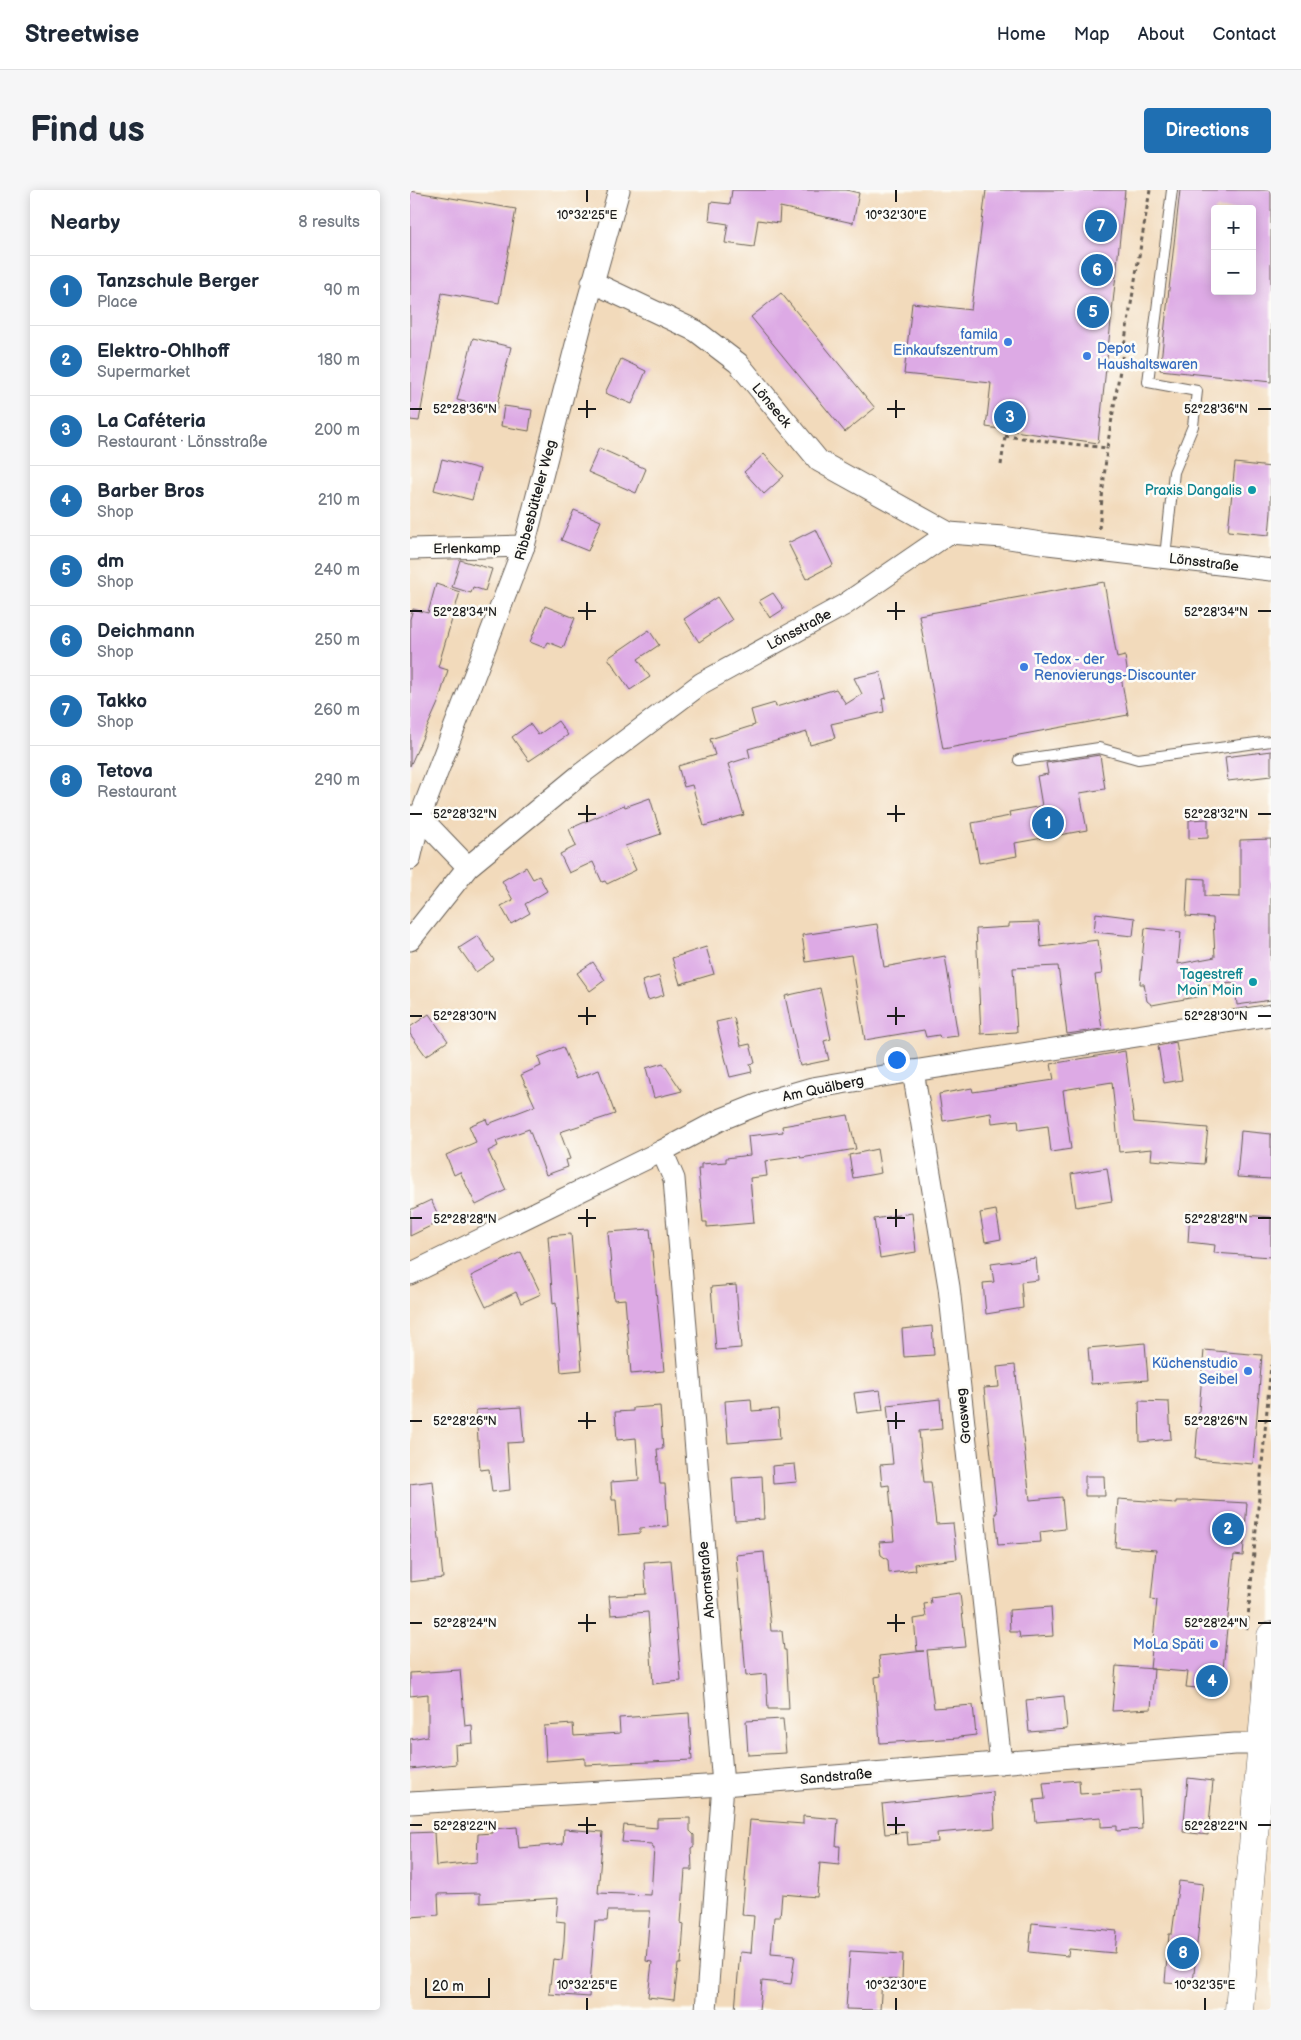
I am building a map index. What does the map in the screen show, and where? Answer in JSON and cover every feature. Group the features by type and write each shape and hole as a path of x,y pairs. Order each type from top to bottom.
{"street":[{"name":"Ribbesbütteler Weg","path":"410,859 415,817 524,546 592,282 619,190"},
{"name":"Lönseck","path":"592,282 696,331 738,364 819,462 949,533"},
{"name":"Lönsstraße","path":"410,940 468,867 582,774 702,683 844,605 949,533 1003,536 1048,544 1271,570"},
{"name":"Erlenkamp","path":"410,549 524,546"},
{"path":"415,817 468,867"},
{"name":"Am Quälberg","path":"410,1274 662,1151 722,1119 767,1101 812,1088 913,1070 1271,1014"},
{"name":"Grasweg","path":"913,1070 949,1287 1001,1763"},
{"name":"Ahornstraße","path":"662,1151 674,1179 723,1785 706,2010"},
{"path":"1239,2010 1266,1726 1271,1636"},
{"name":"Sandstraße","path":"410,1803 723,1785 1235,1744 1266,1726"}],"lane":[{"path":"1165,557 1174,472 1193,426 1197,391 1148,382 1172,190"},
{"path":"1019,760 1099,748 1138,760 1271,741"}],"path":[{"path":"1097,549 1108,448 1150,190"},
{"path":"1001,465 1006,430"},
{"path":"1005,436 1108,448"}],"building":[{"path":"732,190 846,190 859,193 853,223 780,207 779,223 758,220 754,247 725,243 728,224 709,221 711,202 730,204"},
{"name":"famila Einkaufszentrum","path":"986,190 1125,190 1098,443 986,427 991,383 904,374 912,303 971,310"},
{"path":"1180,190 1271,190 1271,382 1160,370"},
{"path":"410,191 516,209 499,303 442,293 419,421 410,420"},
{"path":"781,293 875,408 845,432 751,317"},
{"path":"473,338 511,347 496,410 457,400"},
{"path":"621,359 646,371 632,404 605,393"},
{"path":"504,406 532,410 529,431 501,426"},
{"path":"599,448 646,469 636,493 588,472"},
{"path":"764,454 784,476 764,494 744,472"},
{"path":"442,459 480,469 472,500 434,490"},
{"name":"Praxis Dangalis","path":"1235,463 1271,467 1269,535 1228,531"},
{"path":"574,510 601,521 588,551 561,540"},
{"path":"816,529 833,565 806,579 788,543"},
{"path":"460,560 492,569 485,591 473,587 471,593 452,587"},
{"name":"Tedox - der Renovierungs-Discounter","path":"1104,582 1117,658 1125,656 1128,676 1121,677 1128,715 943,749 919,615"},
{"path":"436,584 460,592 438,667 448,670 438,703 410,766 410,619 413,609 428,613"},
{"path":"773,593 784,609 770,618 759,601"},
{"path":"717,597 732,620 699,642 684,619"},
{"path":"545,606 575,618 563,648 548,642 545,648 530,642"},
{"path":"649,630 659,645 638,659 650,677 630,690 608,658"},
{"path":"880,672 886,698 882,699 884,712 831,724 835,738 810,745 807,732 748,749 750,757 728,764 744,815 704,826 692,785 684,787 678,766 715,755 710,739 755,725 751,710 775,703 776,707 836,689 846,704 862,694 854,678"},
{"path":"558,721 568,735 529,761 512,737 530,724 538,735"},
{"path":"1271,751 1271,776 1228,781 1225,757"},
{"path":"1100,755 1105,789 1080,793 1087,830 1015,843 1017,856 979,863 972,823 1010,816 1009,812 1042,806 1037,776 1048,774 1046,763"},
{"path":"650,798 661,834 625,846 636,870 607,884 605,881 602,882 593,862 569,873 560,854 576,846 569,829 624,805 625,807"},
{"path":"1208,819 1208,838 1189,839 1189,820"},
{"path":"1271,839 1271,1000 1237,1005 1235,983 1200,986 1201,996 1152,1005 1147,1001 1144,984 1140,984 1145,928 1181,932 1178,964 1215,957 1213,918 1186,916 1188,878 1205,879 1205,896 1240,897 1240,840"},
{"path":"526,867 533,879 539,876 547,891 525,904 530,913 511,924 501,906 513,900 502,881"},
{"path":"1096,913 1135,918 1133,936 1094,932"},
{"path":"1039,922 1041,947 1098,940 1102,974 1095,975 1102,1029 1067,1034 1058,966 1013,968 1017,1032 981,1034 976,929 1009,927 1009,923"},
{"path":"877,924 884,967 945,956 958,1036 940,1038 939,1035 926,1037 924,1030 865,1040 851,955 806,962 802,935"},
{"path":"478,936 494,960 476,972 459,948"},
{"path":"706,947 714,974 680,984 672,958"},
{"path":"593,962 605,980 590,991 577,973"},
{"path":"659,976 664,995 648,1000 642,981"},
{"path":"820,988 831,1039 824,1041 829,1060 800,1066 785,996"},
{"path":"429,1014 448,1041 426,1056 410,1034 410,1027"},
{"path":"734,1018 741,1046 750,1044 755,1063 750,1064 752,1072 730,1077 716,1022"},
{"path":"1176,1042 1182,1080 1164,1083 1158,1046"},
{"path":"563,1047 576,1078 599,1070 615,1114 560,1132 570,1159 566,1160 568,1167 546,1175 529,1129 496,1141 498,1146 488,1151 506,1190 476,1205 460,1172 454,1175 446,1155 476,1142 469,1126 486,1119 488,1124 535,1106 521,1075 541,1066 538,1057"},
{"path":"1125,1051 1134,1122 1208,1128 1204,1164 1151,1160 1152,1149 1119,1152 1112,1082 1063,1090 1071,1149 1051,1152 1048,1126 1019,1130 1018,1120 992,1123 991,1113 943,1121 939,1094 972,1088 973,1092 1054,1080 1051,1064"},
{"path":"663,1063 682,1091 654,1098 646,1068"},
{"path":"848,1115 856,1149 801,1158 800,1156 765,1161 767,1176 750,1178 754,1223 707,1227 707,1222 703,1222 698,1169 701,1169 701,1164 726,1162 726,1158 750,1155 748,1136 783,1132 782,1126"},
{"path":"1241,1131 1271,1134 1271,1179 1237,1177"},
{"path":"877,1149 881,1173 853,1178 849,1155"},
{"path":"1107,1168 1112,1201 1076,1207 1071,1174"},
{"path":"431,1200 441,1221 410,1236 410,1210"},
{"path":"996,1210 1001,1239 985,1242 980,1213"},
{"path":"1190,1211 1271,1217 1271,1257 1214,1253 1215,1245 1188,1242"},
{"path":"912,1213 916,1252 880,1258 874,1219"},
{"path":"650,1229 664,1371 631,1374 625,1299 614,1300 608,1232"},
{"path":"571,1234 582,1370 561,1372 556,1303 553,1304 548,1236"},
{"path":"521,1252 541,1294 521,1303 516,1292 486,1307 471,1276"},
{"path":"1036,1258 1038,1280 1021,1282 1023,1308 986,1314 983,1283 994,1282 991,1264"},
{"path":"736,1285 741,1348 716,1350 711,1287"},
{"path":"932,1326 934,1355 904,1357 902,1329"},
{"path":"1145,1343 1148,1380 1091,1384 1088,1348"},
{"path":"1204,1350 1262,1355 1253,1464 1195,1459"},
{"path":"1015,1365 1030,1500 1062,1497 1065,1529 1040,1532 1041,1542 998,1545 995,1513 997,1513 984,1388 999,1387 997,1367"},
{"path":"880,1390 883,1410 857,1413 854,1393"},
{"path":"751,1399 752,1411 778,1409 780,1439 728,1443 725,1401"},
{"path":"940,1399 942,1429 919,1431 924,1482 931,1482 936,1524 953,1523 957,1559 914,1564 915,1570 889,1573 888,1560 881,1555 879,1542 894,1541 889,1485 882,1486 880,1465 893,1464 887,1405"},
{"path":"1139,1401 1169,1402 1171,1439 1140,1442"},
{"path":"660,1406 663,1449 657,1449 660,1484 665,1484 668,1526 640,1528 640,1533 619,1535 616,1500 612,1500 611,1482 639,1480 636,1438 617,1440 615,1412 633,1411 633,1408"},
{"path":"521,1407 524,1442 507,1443 510,1490 492,1492 489,1469 480,1470 476,1410"},
{"path":"795,1464 797,1482 773,1484 772,1466"},
{"path":"762,1476 764,1519 735,1521 732,1478"},
{"path":"1085,1476 1104,1476 1105,1496 1085,1496"},
{"path":"433,1481 443,1578 410,1582 410,1484"},
{"path":"1118,1499 1176,1503 1176,1501 1192,1500 1247,1503 1243,1556 1234,1555 1221,1690 1186,1687 1188,1672 1150,1669 1157,1600 1151,1599 1156,1550 1115,1547"},
{"path":"764,1552 771,1631 782,1631 784,1650 786,1650 789,1709 768,1709 766,1674 746,1676 736,1555"},
{"path":"671,1560 681,1681 653,1684 648,1612 611,1615 609,1596 646,1594 644,1562"},
{"path":"960,1593 966,1647 927,1650 929,1668 934,1708 973,1705 976,1735 959,1738 880,1743 875,1677 881,1676 879,1656 924,1651 917,1651 914,1619 926,1617 924,1604 931,1603 930,1597"},
{"path":"1051,1607 1053,1636 1020,1638 1019,1632 1010,1632 1009,1610"},
{"path":"1116,1666 1154,1669 1151,1709 1112,1711"},
{"path":"460,1670 465,1726 472,1725 473,1743 455,1745 456,1764 410,1769 410,1739 428,1736 428,1694 410,1696 410,1673"},
{"path":"1064,1696 1067,1729 1029,1732 1026,1700"},
{"path":"689,1713 692,1760 585,1765 585,1758 546,1761 544,1726 573,1724 574,1736 620,1733 619,1718"},
{"path":"783,1719 786,1753 748,1755 746,1721"},
{"path":"1188,1778 1213,1781 1208,1835 1183,1832"},
{"path":"1079,1780 1080,1794 1140,1790 1142,1829 1117,1831 1117,1826 1101,1827 1101,1817 1036,1822 1034,1800 1045,1799 1043,1783"},
{"path":"993,1792 995,1828 937,1833 938,1842 908,1845 907,1832 885,1834 882,1804"},
{"path":"803,1816 838,1819 836,1846 840,1846 839,1865 820,1863 817,1897 782,1894 780,1917 774,1917 771,1953 795,1955 791,1984 762,1981 759,2010 735,2010 740,1952 751,1953 754,1916 742,1915 750,1820 803,1824"},
{"path":"690,1818 690,1831 694,1835 694,1846 691,1848 692,1870 685,1870 681,1923 684,1924 681,1964 678,1964 674,2000 648,1997 652,1962 646,1961 650,1911 608,1911 607,1921 595,1921 589,1997 549,1994 553,1959 562,1960 564,1941 565,1922 556,1921 558,1898 480,1903 480,1893 438,1894 439,1915 410,1917 410,1833 434,1832 436,1866 477,1862 478,1834 492,1833 492,1829 517,1827 519,1848 563,1844 564,1829 603,1832 598,1893 651,1895 654,1848 652,1848 652,1844 622,1842 624,1825 657,1828 657,1819"},
{"path":"1179,1881 1203,1884 1193,1984 1165,1982 1169,1934 1172,1934"},
{"path":"1032,1923 1117,1931 1115,1953 1069,1949 1068,1956 1029,1952"},
{"path":"850,1951 903,1954 902,1980 882,1979 880,2010 846,2009"}],"place":[{"name":"Takko","path":"1101,226"},
{"name":"Deichmann","path":"1097,270"},
{"name":"dm","path":"1093,312"},
{"name":"famila Einkaufszentrum","path":"1008,342"},
{"name":"Depot Haushaltswaren","path":"1087,356"},
{"name":"La Caféteria","path":"1010,417"},
{"name":"Praxis Dangalis","path":"1252,490"},
{"name":"Tedox - der Renovierungs-Discounter","path":"1024,667"},
{"name":"Tanzschule Berger","path":"1048,823"},
{"name":"Tagestreff Moin Moin","path":"1253,982"},
{"name":"Küchenstudio Seibel","path":"1248,1371"},
{"name":"Elektro-Ohlhoff","path":"1228,1529"},
{"name":"MoLa Späti","path":"1214,1644"},
{"name":"Barber Bros","path":"1212,1681"},
{"name":"Tetova","path":"1183,1953"}]}
